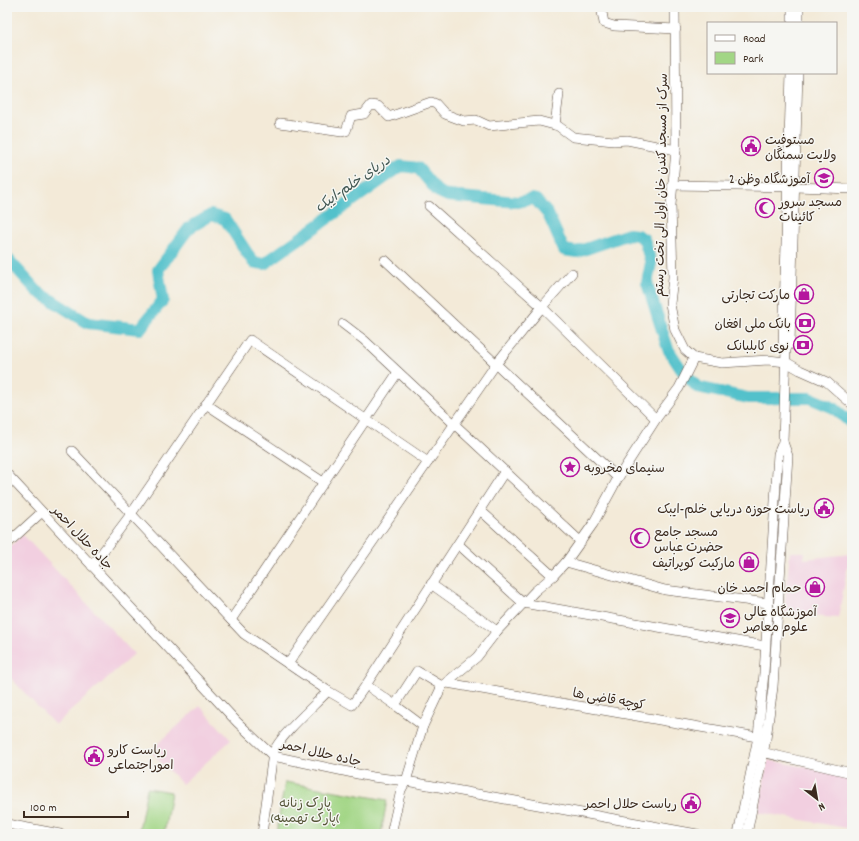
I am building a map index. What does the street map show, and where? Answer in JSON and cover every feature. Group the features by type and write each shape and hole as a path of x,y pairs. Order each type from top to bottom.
{"street":[{"path":"601,7 604,23 614,26 676,30"},
{"name":"سرک از مسجد کندن خان اول الی تخت رستم","path":"675,7 676,150 672,185 673,277 670,304 675,330 692,362"},
{"path":"792,7 792,22"},
{"path":"799,7 799,22"},
{"path":"791,74 791,187"},
{"path":"762,738 768,603 778,454 783,442 785,424 786,349 783,346 798,74"},
{"path":"555,125 559,94"},
{"path":"280,123 342,132 346,131 351,116 364,114 371,105 378,106 389,117 431,102 436,104 445,114 464,121 476,120 489,126 539,121 555,125 573,137 614,141 627,140 676,150"},
{"path":"672,185 852,189"},
{"path":"429,206 542,307 656,419"},
{"path":"385,260 618,478"},
{"path":"288,664 496,364 542,307 572,273"},
{"path":"343,324 364,340 581,542"},
{"path":"92,566 131,514 250,340 428,462"},
{"path":"391,834 401,790 406,781 423,726 445,684 477,657 498,631 535,591 553,576 566,562 581,542 618,478 656,419 679,388 692,362 722,363 768,360 800,370 827,382 852,404"},
{"path":"231,620 398,372"},
{"path":"206,404 324,482"},
{"path":"738,834 759,751 773,687 788,456 783,442"},
{"path":"72,451 244,634 328,691 352,705 505,471"},
{"name":"جاده حلال احمر","path":"7,474 237,722 273,756 372,777 406,781 697,834"},
{"path":"480,510 553,576"},
{"path":"7,544 42,512"},
{"path":"458,544 524,603 766,646"},
{"path":"566,562 665,590 768,603"},
{"path":"431,584 498,631"},
{"path":"395,705 417,671 445,684"},
{"name":"کوچه قاضی ها","path":"445,684 762,738"},
{"path":"366,685 423,726"},
{"path":"262,834 273,756 276,746 328,691"},
{"path":"759,751 852,773"},
{"path":"747,834 759,751"},
{"path":"7,824 60,834"}],"shaded area":[{"path":"23,535 134,654 55,725 7,674 7,549"},
{"name":"حمام احمد خان","path":"790,552 805,552 804,559 850,554 838,618 784,614"},
{"path":"200,706 231,740 182,784 150,751"},
{"path":"768,760 852,776 852,829 758,812"}],"green space":[{"name":"پارک زنانه (پارک تهمینه(","path":"285,782 387,800 381,834 276,834"},
{"path":"147,788 171,792 164,834 139,830"}],"waterway":[{"name":"دریای خلم-ایبک","path":"7,258 37,291 88,323 140,329 163,300 158,270 189,228 211,215 225,219 253,262 264,264 401,166 418,168 437,191 448,196 518,202 531,199 536,200 548,214 564,250 577,252 629,234 637,235 644,239 651,263 647,283 668,349 681,369 697,387 748,398 810,398 834,408 852,424"}],"place":[{"name":"مستوفیت ولایت سمنگان","path":"751,146"},
{"name":"آموزشگاه وظن 2","path":"824,178"},
{"name":"مسجد سرور کائینات","path":"765,208"},
{"name":"مارکت تجارتی","path":"804,294"},
{"name":"بانک ملی افغان","path":"805,323"},
{"name":"نوی کابلبانک","path":"803,345"},
{"name":"سنیمای مخروبه","path":"570,467"},
{"name":"ریاست حوزه دریایی خلم-ایبک","path":"824,508"},
{"name":"مسجد جامع حضرت عباس","path":"640,538"},
{"name":"مارکیت کوپراتیف","path":"749,562"},
{"name":"حمام احمد خان","path":"815,587"},
{"name":"آموزشگاه عالی علوم معاصر","path":"730,618"},
{"name":"ریاست کارو اموراجتماعی","path":"94,756"},
{"name":"ریاست حلال احمر","path":"691,803"}]}
